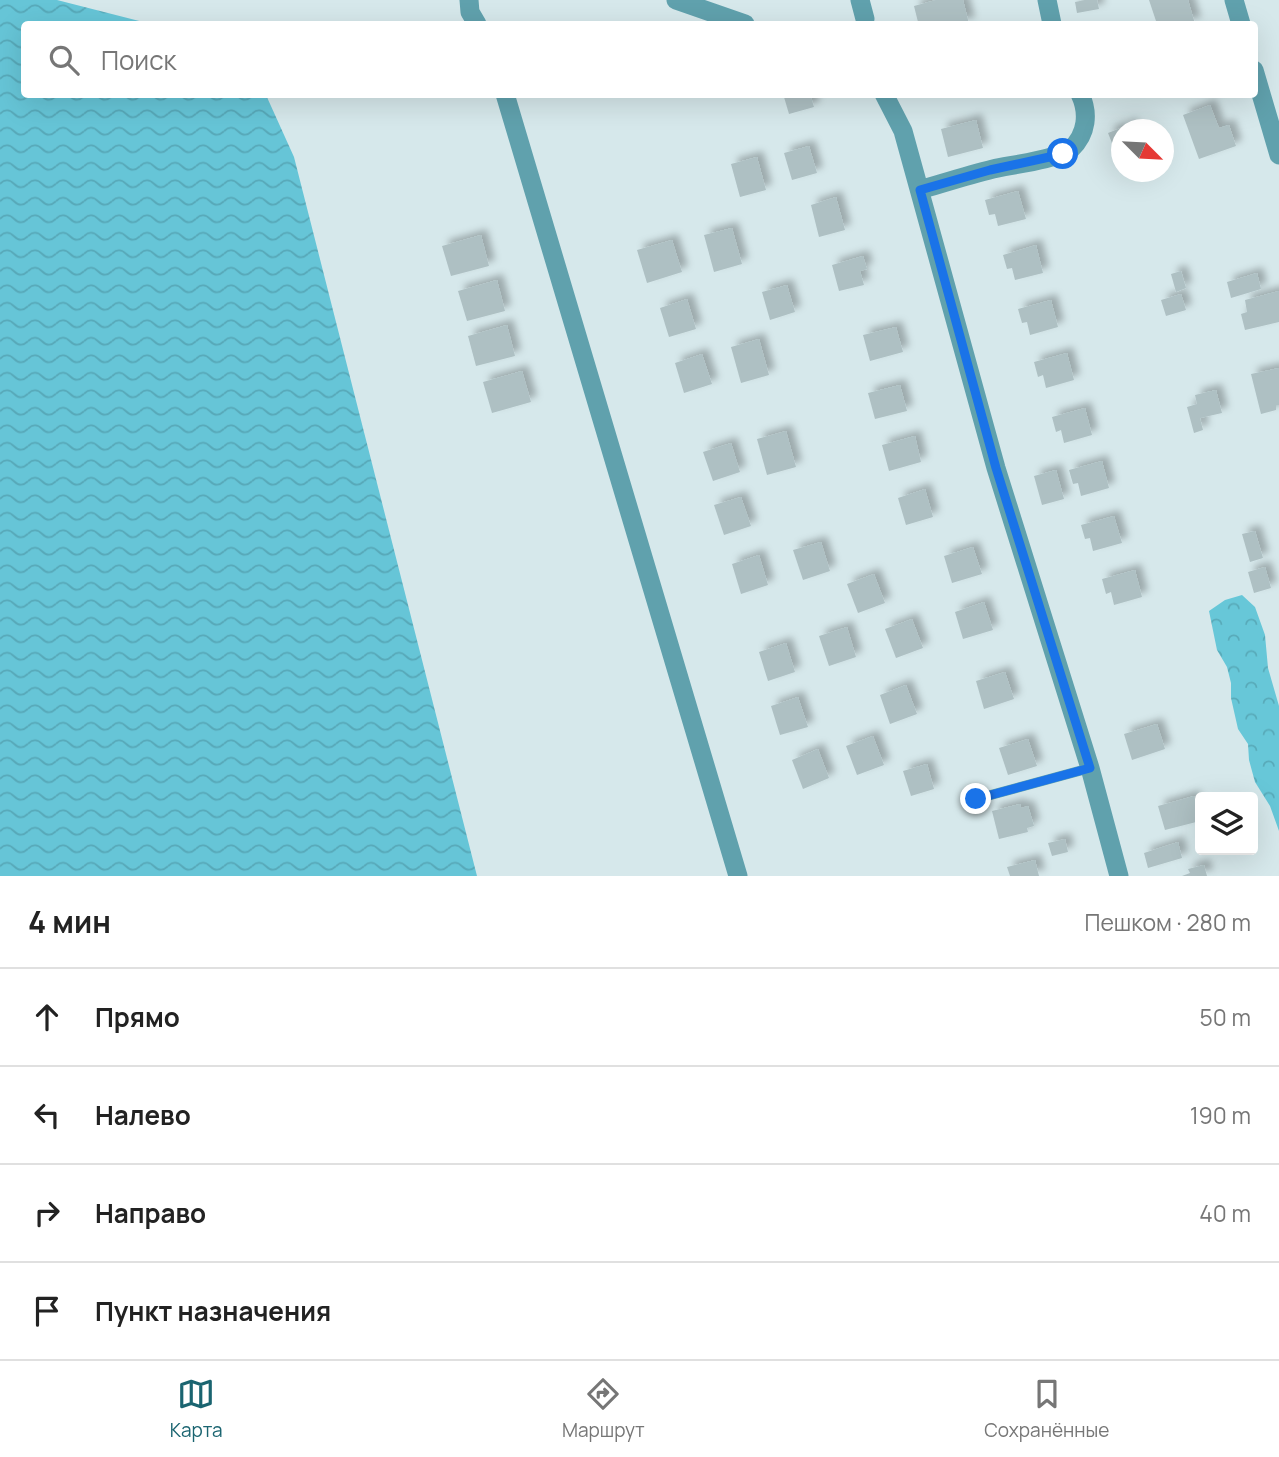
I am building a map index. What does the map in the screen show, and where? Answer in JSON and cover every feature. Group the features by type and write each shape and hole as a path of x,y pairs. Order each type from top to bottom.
{"street":[{"path":"469,0 470,12 475,21"},
{"path":"676,0 737,21"},
{"path":"860,0 865,19"},
{"path":"1047,0 1051,21"},
{"path":"1234,0 1240,21"},
{"path":"1258,81 1279,155"},
{"path":"506,98 737,876"},
{"path":"886,98 903,131 996,468 1090,768 1119,876"},
{"path":"920,190 990,170 1063,154 1076,142 1085,125 1086,110 1082,98"}],"lane":[{"path":"976,799 1090,768"}],"green space":[{"path":"1242,595 1255,607 1265,635 1268,668 1279,706 1279,831 1270,806 1255,782 1248,744 1238,729 1231,698 1231,683 1227,667 1217,650 1209,611 1225,600"}],"water":[{"path":"0,0 57,0 139,21 21,21 21,98 267,98 294,157 477,876 0,876"}],"building":[{"path":"936,0 963,0 968,21 918,21 914,6"},
{"path":"1097,0 1099,9 1077,13 1075,2"},
{"path":"1149,0 1188,0 1194,21 1156,21"},
{"path":"784,98 811,98 814,107 789,114"},
{"path":"1210,105 1219,128 1229,125 1236,146 1199,159 1183,115"},
{"path":"976,120 983,148 948,157 941,129"},
{"path":"809,146 817,173 792,180 784,153"},
{"path":"757,157 766,190 740,197 731,164"},
{"path":"1018,191 1026,219 998,226 995,214 989,215 985,200"},
{"path":"836,197 845,230 819,237 811,205"},
{"path":"732,228 742,264 714,272 704,235"},
{"path":"481,235 489,266 451,276 442,246"},
{"path":"672,240 682,272 647,283 637,250"},
{"path":"1036,245 1043,273 1015,280 1012,268 1007,269 1003,255"},
{"path":"863,256 867,269 860,271 864,285 839,291 832,265"},
{"path":"1181,271 1186,288 1176,292 1171,274"},
{"path":"1257,273 1261,289 1231,298 1227,282"},
{"path":"497,280 505,311 467,321 458,291"},
{"path":"787,285 795,312 770,320 762,292"},
{"path":"1279,291 1279,322 1245,330 1241,314 1247,312 1245,300"},
{"path":"1181,294 1186,310 1166,316 1161,300"},
{"path":"687,299 696,329 669,337 660,308"},
{"path":"1051,300 1058,327 1030,335 1027,322 1022,323 1018,309"},
{"path":"507,325 515,356 476,366 468,336"},
{"path":"896,327 903,352 870,361 863,335"},
{"path":"759,339 769,375 741,383 731,347"},
{"path":"1067,353 1074,380 1046,388 1043,375 1038,377 1034,362"},
{"path":"702,354 712,384 684,393 675,363"},
{"path":"1279,368 1279,405 1276,405 1276,410 1261,414 1251,374"},
{"path":"522,371 531,402 492,413 483,382"},
{"path":"900,385 907,411 875,419 868,393"},
{"path":"1216,390 1222,413 1200,418 1203,430 1194,433 1187,407 1197,404 1195,395"},
{"path":"1085,408 1092,435 1064,443 1061,430 1056,432 1052,417"},
{"path":"786,431 796,467 767,475 757,439"},
{"path":"915,436 921,462 889,471 882,445"},
{"path":"731,443 740,472 713,481 703,452"},
{"path":"1102,461 1109,488 1081,496 1078,483 1073,484 1069,470"},
{"path":"1056,470 1064,499 1042,505 1034,476"},
{"path":"925,489 933,517 906,525 898,498"},
{"path":"741,497 751,526 724,535 714,505"},
{"path":"1114,516 1122,543 1093,551 1090,538 1085,539 1081,525"},
{"path":"1255,531 1263,558 1250,562 1242,534"},
{"path":"821,542 830,571 803,580 793,550"},
{"path":"973,547 982,574 952,583 944,556"},
{"path":"759,555 768,585 741,594 732,564"},
{"path":"1265,567 1271,588 1254,593 1248,572"},
{"path":"1135,570 1142,597 1114,605 1111,592 1106,594 1102,579"},
{"path":"874,574 885,603 858,613 847,584"},
{"path":"984,602 993,630 963,639 955,612"},
{"path":"912,619 923,648 896,658 885,629"},
{"path":"847,627 856,657 829,666 819,636"},
{"path":"786,643 795,672 768,681 759,652"},
{"path":"1005,672 1014,699 984,709 976,681"},
{"path":"906,685 917,714 890,724 880,695"},
{"path":"798,697 808,727 780,735 771,706"},
{"path":"1157,724 1165,749 1132,760 1124,734"},
{"path":"873,736 884,765 857,775 846,746"},
{"path":"1028,739 1037,766 1008,775 999,748"},
{"path":"818,749 829,778 803,789 792,760"},
{"path":"927,764 934,789 911,796 903,771"},
{"path":"1194,796 1195,822 1165,830 1158,806"},
{"path":"1020,804 1021,808 1028,806 1034,826 1027,828 1028,832 999,839 992,811"},
{"path":"1065,839 1068,852 1052,856 1048,843"},
{"path":"1178,842 1182,858 1148,868 1144,853"},
{"path":"1035,860 1039,876 1010,876 1007,867"},
{"path":"1204,865 1207,876 1182,876 1190,873 1188,869"}],"route":[{"path":"976,799 1090,768 996,468 920,190 990,170 1063,154"}]}
